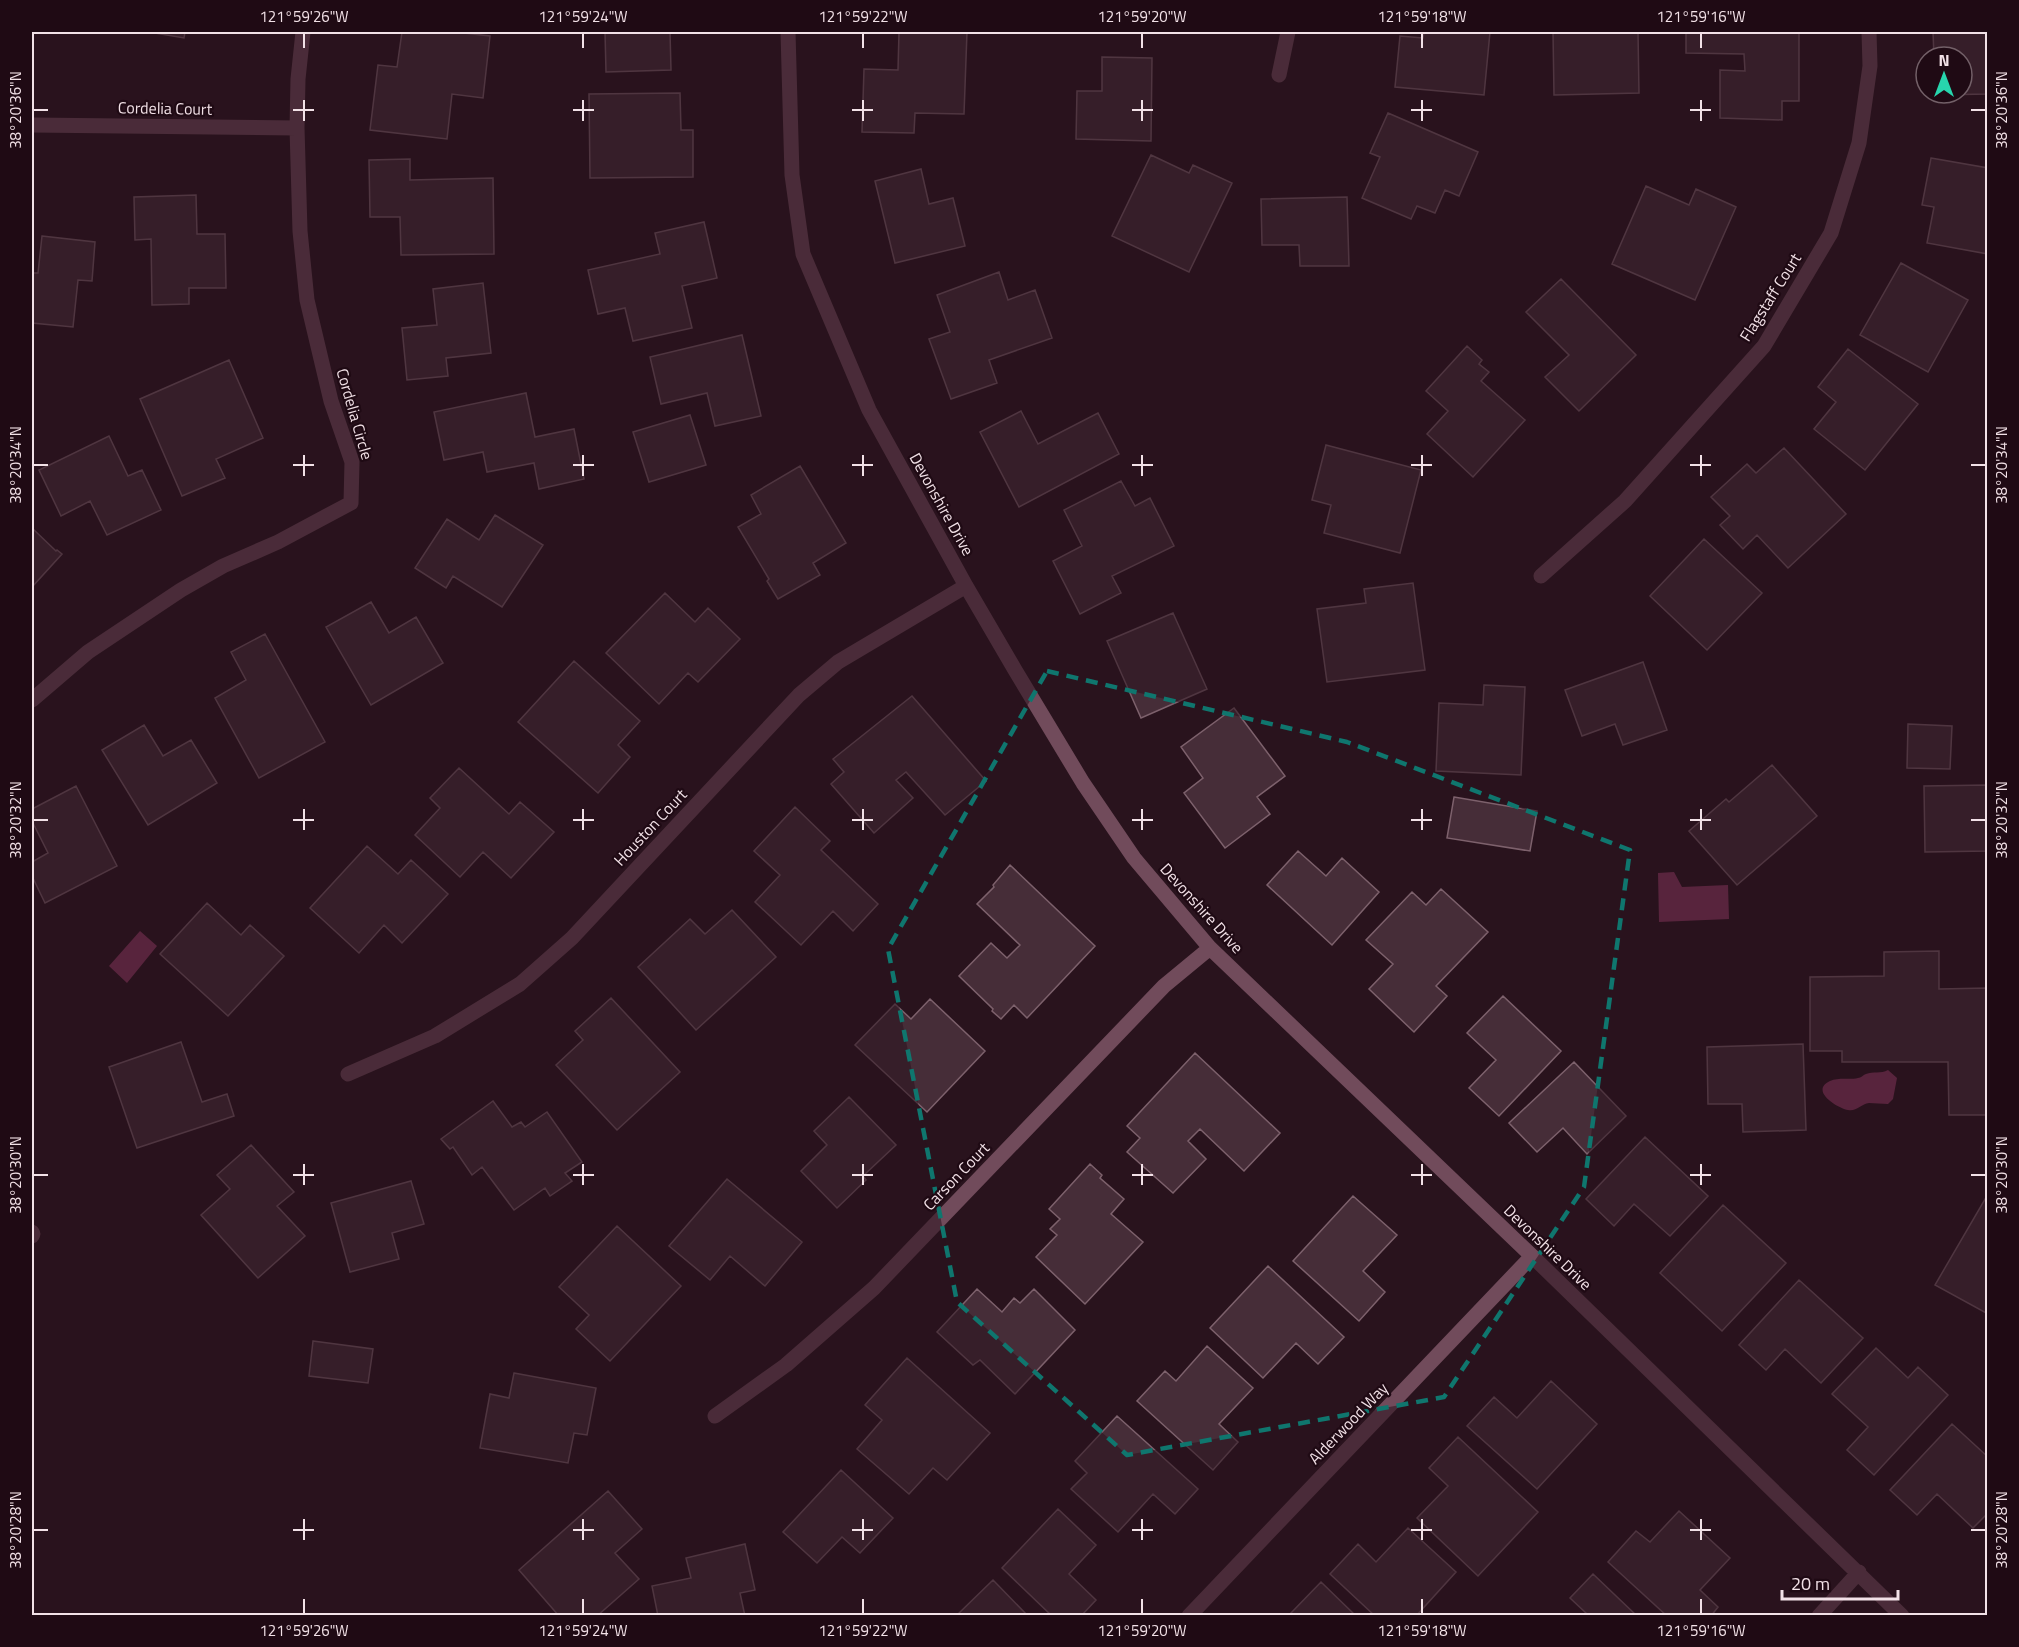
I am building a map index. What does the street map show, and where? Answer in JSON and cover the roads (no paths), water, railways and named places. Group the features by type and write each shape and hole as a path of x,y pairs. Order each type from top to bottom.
{"street":[{"name":"Cordelia Circle","path":"32,700 88,652 182,590 223,566 278,542 351,503 352,462 331,400 307,300 300,231 297,128 298,79 303,32"},
{"name":"Devonshire Drive","path":"788,32 792,174 803,254 870,410 966,586 1083,783 1134,858 1210,948 1532,1256 1902,1616"},
{"path":"1279,75 1288,32"},
{"name":"Flagstaff Court","path":"1541,576 1625,501 1764,346 1831,233 1859,142 1870,66 1869,32"},
{"name":"Cordelia Court","path":"32,125 297,128"},
{"name":"Houston Court","path":"348,1074 435,1036 520,984 572,938 799,695 838,662 966,586"},
{"name":"Carson Court","path":"715,1416 786,1365 873,1288 1164,986 1210,948"},
{"name":"Alderwood Way","path":"1189,1616 1532,1256"},
{"path":"1819,1616 1859,1572"}]}
